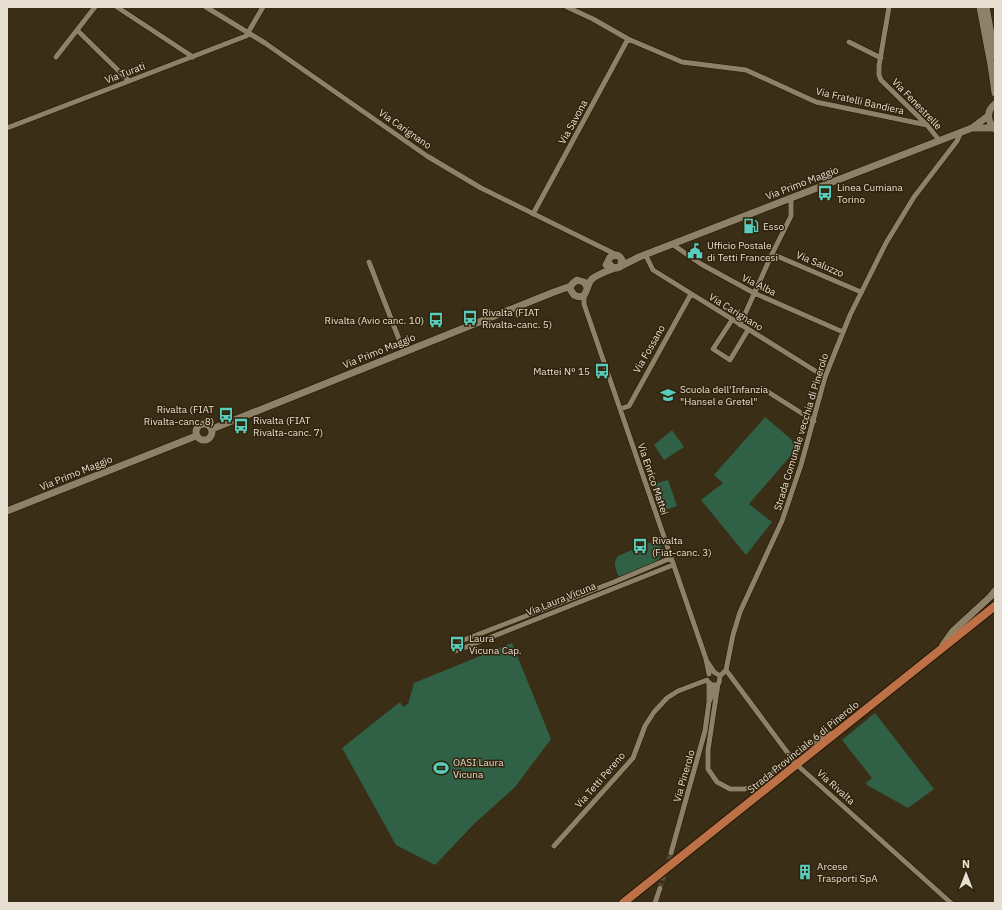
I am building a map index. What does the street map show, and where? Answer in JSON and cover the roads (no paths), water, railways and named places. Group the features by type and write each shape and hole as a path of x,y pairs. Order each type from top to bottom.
{"main road":[{"path":"980,7 995,93"},
{"path":"986,7 995,56"},
{"path":"995,102 988,116 989,122 995,128"},
{"name":"Via Primo Maggio","path":"587,287 592,279 642,256 972,128 988,116"},
{"name":"Via Primo Maggio","path":"972,128 995,128"},
{"path":"582,281 587,287 584,295 573,292 574,282 582,281 604,267 612,256 619,256 622,262 617,268 610,266 608,262"},
{"name":"Via Primo Maggio","path":"619,256 642,256"},
{"name":"Via Primo Maggio","path":"212,429 554,292 573,292"},
{"path":"201,424 206,424 212,429 211,436 206,440 199,439 196,436 195,430 201,424"},
{"name":"Via Primo Maggio","path":"7,512 196,436"},
{"path":"940,650 953,631 995,591"},
{"name":"Strada Provinciale 6 di Pinerolo","path":"623,903 729,819 794,760 836,733 995,606"}],"street":[{"path":"56,57 94,7"},
{"path":"117,7 193,57"},
{"name":"Via Carignano","path":"208,7 249,32 349,100 427,156 481,188 619,256"},
{"path":"249,32 263,7"},
{"name":"Via Fratelli Bandiera","path":"567,7 593,19 628,39 682,62 746,70 816,102 927,125"},
{"name":"Via Fenestrelle","path":"889,7 879,74 881,80 927,125 939,140"},
{"path":"77,30 129,81"},
{"name":"Via Turati","path":"7,128 193,57 247,35 249,32"},
{"name":"Via Savona","path":"533,214 628,39"},
{"path":"849,42 881,58"},
{"name":"Strada Comunale vecchia di Pinerolo","path":"715,674 726,667 740,612 782,521 814,421 825,378 861,292 886,243 914,197 957,141 961,132"},
{"path":"740,325 791,216 791,198"},
{"name":"Via Alba","path":"672,244 701,264 754,293 843,332"},
{"path":"602,248 608,256 608,262"},
{"name":"Via Saluzzo","path":"772,254 861,292"},
{"name":"Via Carignano","path":"642,256 653,270 825,378"},
{"path":"369,262 404,352"},
{"name":"Via Enrico Mattei","path":"573,292 584,304"},
{"name":"Via Fossano","path":"620,409 629,406 691,294"},
{"name":"Via Enrico Mattei","path":"584,295 584,304 673,565 706,659 715,674"},
{"path":"732,320 713,349 730,360 748,330"},
{"path":"762,388 814,421"},
{"name":"Via Laura Vicuna","path":"461,641 614,582 671,558"},
{"name":"Via Laura Vicuna","path":"456,651 673,565"},
{"name":"Via Rivalta","path":"726,667 794,760 951,903"},
{"path":"716,685 708,682 715,674 720,681 716,685 707,762 708,770 717,782 730,789 745,788 758,784 781,767 794,760"},
{"name":"Via Pinerolo","path":"671,853 702,747 709,702 708,682"},
{"name":"Via Tetti Pereno","path":"554,846 632,758 645,726 654,712 667,698 678,691 708,682"},
{"name":"Via Pinerolo","path":"709,702 716,685"},
{"path":"656,903 660,888"}],"tunnel":[{"path":"660,888 671,853"}],"place":[{"name":"Linea Cumiana Torino","path":"825,193"},
{"name":"Esso","path":"751,226"},
{"name":"Ufficio Postale di Tetti Francesi","path":"695,251"},
{"name":"Rivalta (FIAT Rivalta-canc. 5)","path":"470,318"},
{"name":"Rivalta (Avio canc. 10)","path":"436,320"},
{"name":"Mattei N° 15","path":"602,371"},
{"name":"Scuola dell'Infanzia \"Hansel e Gretel\"","path":"668,395"},
{"name":"Rivalta (FIAT Rivalta-canc. 8)","path":"226,415"},
{"name":"Rivalta (FIAT Rivalta-canc. 7)","path":"241,426"},
{"name":"Rivalta (Fiat-canc. 3)","path":"640,546"},
{"name":"Laura Vicuna Cap.","path":"457,644"},
{"name":"OASI Laura Vicuna","path":"441,768"},
{"name":"Arcese Trasporti SpA","path":"805,872"}]}
